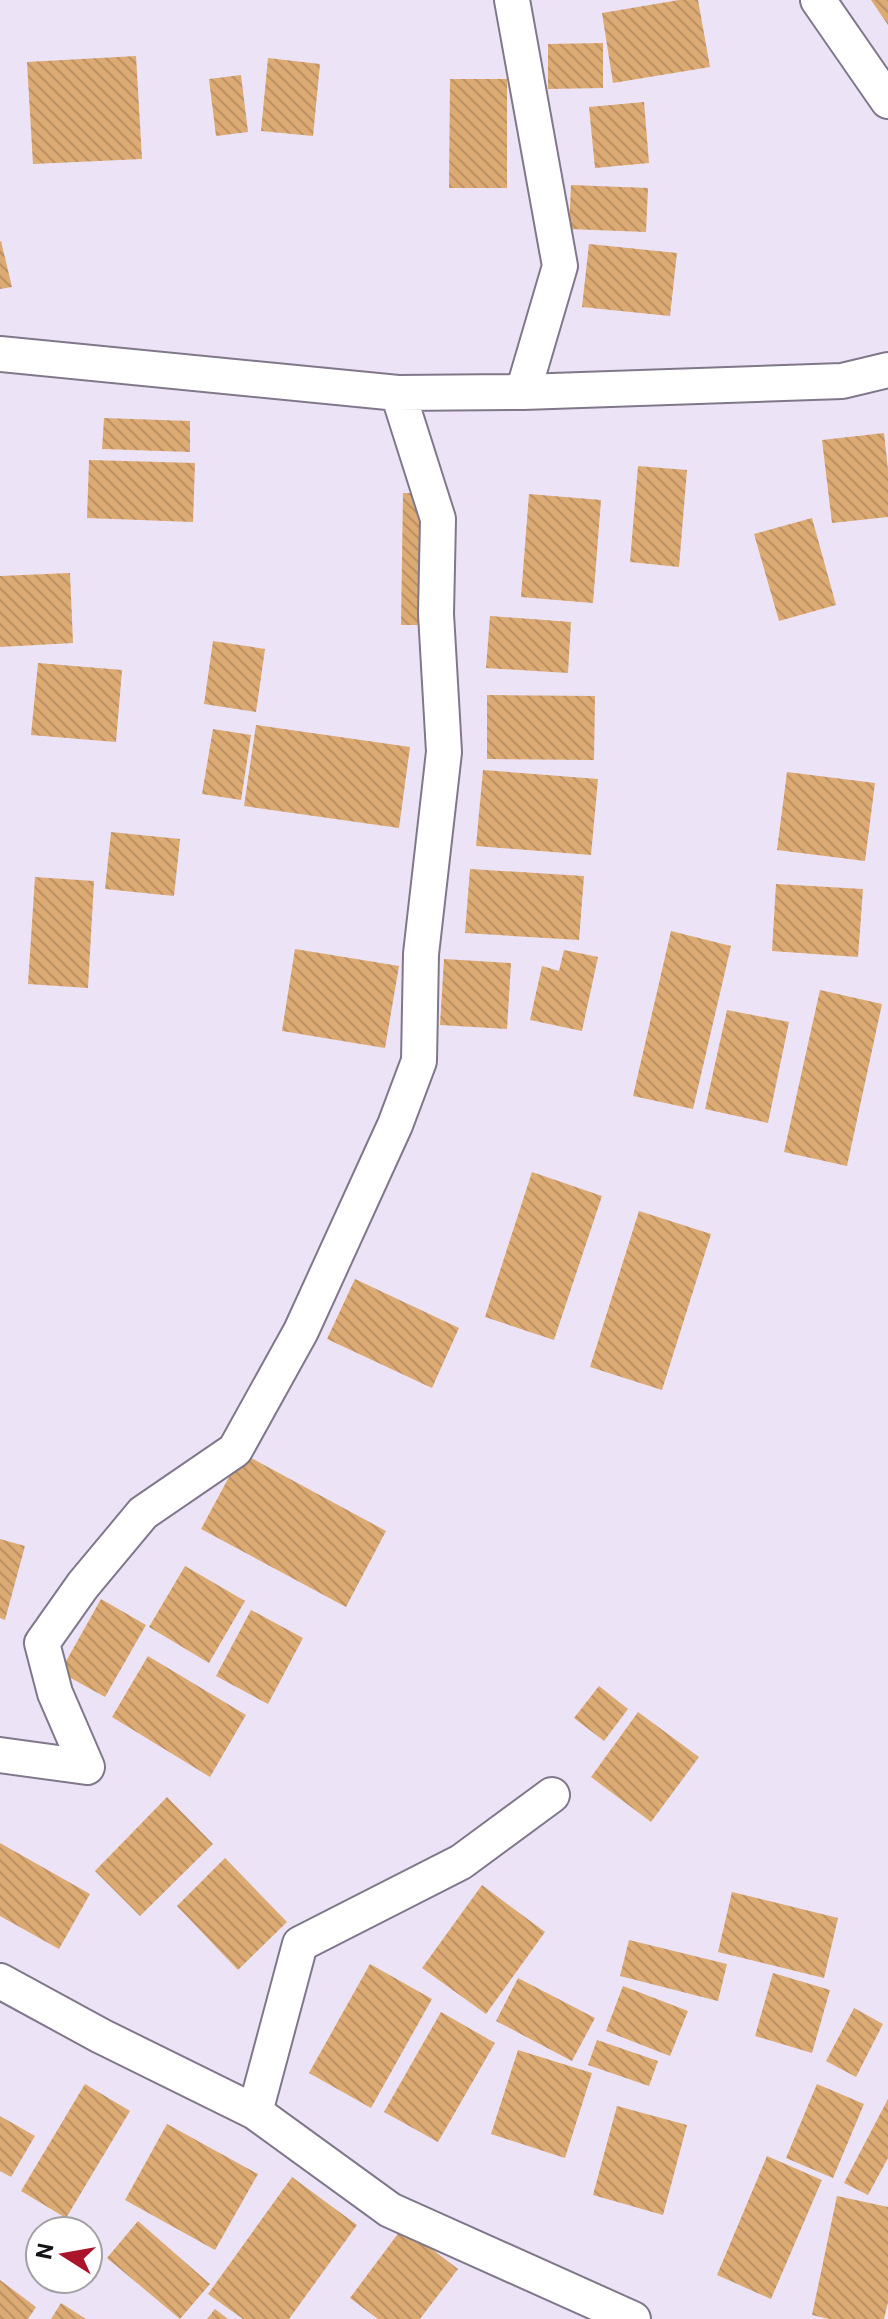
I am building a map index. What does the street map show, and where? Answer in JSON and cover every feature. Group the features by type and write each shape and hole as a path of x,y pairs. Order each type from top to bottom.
{"street":[{"path":"512,0 560,266 523,392"},
{"path":"818,0 888,101"},
{"path":"0,354 398,393 842,381 888,370"},
{"path":"0,1755 87,1767 55,1693 42,1643 83,1585 143,1513 235,1450 301,1331 395,1125 419,1061 421,954 444,752 436,614 438,519 398,393"},
{"path":"255,2112 300,1944 461,1862 552,1795"},
{"path":"0,1981 101,2036 255,2112 390,2210 633,2319"}],"building":[{"path":"679,0 698,0 710,67 613,83 602,13"},
{"path":"871,0 888,0 888,25"},
{"path":"603,43 603,88 548,89 548,44"},
{"path":"136,56 142,159 33,164 27,62"},
{"path":"268,58 320,64 313,136 261,131"},
{"path":"241,75 248,132 216,136 209,79"},
{"path":"450,79 507,79 507,188 449,188"},
{"path":"644,102 649,163 595,168 589,107"},
{"path":"571,185 648,188 646,232 569,229"},
{"path":"0,242 12,287 0,289"},
{"path":"589,244 677,253 670,316 582,307"},
{"path":"104,418 190,421 190,452 102,449"},
{"path":"884,433 888,517 832,523 822,440"},
{"path":"89,460 195,463 193,522 87,518"},
{"path":"638,466 687,470 679,567 630,562"},
{"path":"403,493 429,493 427,625 401,625"},
{"path":"529,494 601,500 593,603 521,597"},
{"path":"812,518 836,605 779,621 754,534"},
{"path":"70,573 73,643 0,647 0,576"},
{"path":"490,616 571,622 568,673 486,668"},
{"path":"213,641 265,649 256,712 204,704"},
{"path":"38,663 122,670 116,742 31,735"},
{"path":"487,695 595,696 594,760 487,759"},
{"path":"256,725 410,747 399,828 244,806"},
{"path":"213,729 251,735 241,800 202,794"},
{"path":"483,770 598,779 591,855 476,846"},
{"path":"787,772 875,783 865,861 777,850"},
{"path":"111,832 180,839 174,896 105,889"},
{"path":"470,869 584,876 579,940 465,933"},
{"path":"35,877 94,881 88,988 28,984"},
{"path":"776,884 863,889 858,957 772,951"},
{"path":"671,931 731,946 693,1109 633,1096"},
{"path":"295,949 399,966 385,1048 282,1031"},
{"path":"564,950 598,957 582,1031 530,1020 542,966 559,971"},
{"path":"444,959 511,963 507,1029 440,1025"},
{"path":"820,990 882,1004 847,1166 784,1152"},
{"path":"727,1010 789,1022 768,1123 705,1109"},
{"path":"532,1172 602,1196 554,1340 485,1317"},
{"path":"639,1211 711,1234 662,1390 590,1367"},
{"path":"355,1279 459,1328 432,1388 327,1339"},
{"path":"242,1453 386,1531 346,1607 201,1529"},
{"path":"0,1539 25,1546 5,1620 0,1618"},
{"path":"185,1566 245,1601 209,1663 149,1627"},
{"path":"101,1599 146,1625 105,1697 60,1672"},
{"path":"251,1610 303,1638 268,1704 216,1676"},
{"path":"148,1656 246,1715 210,1777 112,1717"},
{"path":"599,1686 628,1709 604,1741 574,1718"},
{"path":"638,1712 699,1757 651,1822 591,1777"},
{"path":"167,1797 213,1844 140,1916 95,1871"},
{"path":"0,1843 90,1894 59,1949 0,1916"},
{"path":"225,1858 287,1922 238,1970 177,1906"},
{"path":"482,1885 545,1932 486,2014 422,1968"},
{"path":"732,1892 838,1918 824,1978 718,1952"},
{"path":"629,1940 727,1964 718,2001 620,1976"},
{"path":"370,1964 432,1999 371,2108 309,2073"},
{"path":"773,1973 830,1990 812,2053 755,2036"},
{"path":"518,1978 595,2018 572,2061 496,2021"},
{"path":"623,1986 688,2011 670,2056 606,2031"},
{"path":"854,2008 883,2024 856,2077 826,2061"},
{"path":"441,2012 495,2043 438,2142 384,2112"},
{"path":"597,2040 658,2061 649,2086 588,2065"},
{"path":"518,2050 592,2073 565,2158 491,2134"},
{"path":"85,2084 130,2111 68,2215 61,2215 21,2191"},
{"path":"817,2084 864,2104 833,2178 786,2158"},
{"path":"888,2099 888,2158 868,2195 844,2183"},
{"path":"617,2106 687,2125 663,2215 593,2195"},
{"path":"0,2116 35,2136 11,2177 0,2171"},
{"path":"167,2124 258,2174 215,2250 125,2200"},
{"path":"767,2156 822,2180 771,2299 717,2275"},
{"path":"292,2177 357,2225 289,2319 243,2319 208,2294"},
{"path":"837,2196 888,2207 888,2302 884,2319 829,2319 812,2315"},
{"path":"138,2221 210,2284 180,2319 107,2258"},
{"path":"403,2227 458,2269 420,2319 378,2319 350,2298"},
{"path":"0,2280 36,2307 28,2319 0,2319"},
{"path":"61,2303 86,2319 51,2319"},
{"path":"215,2309 228,2319 207,2319"}]}
